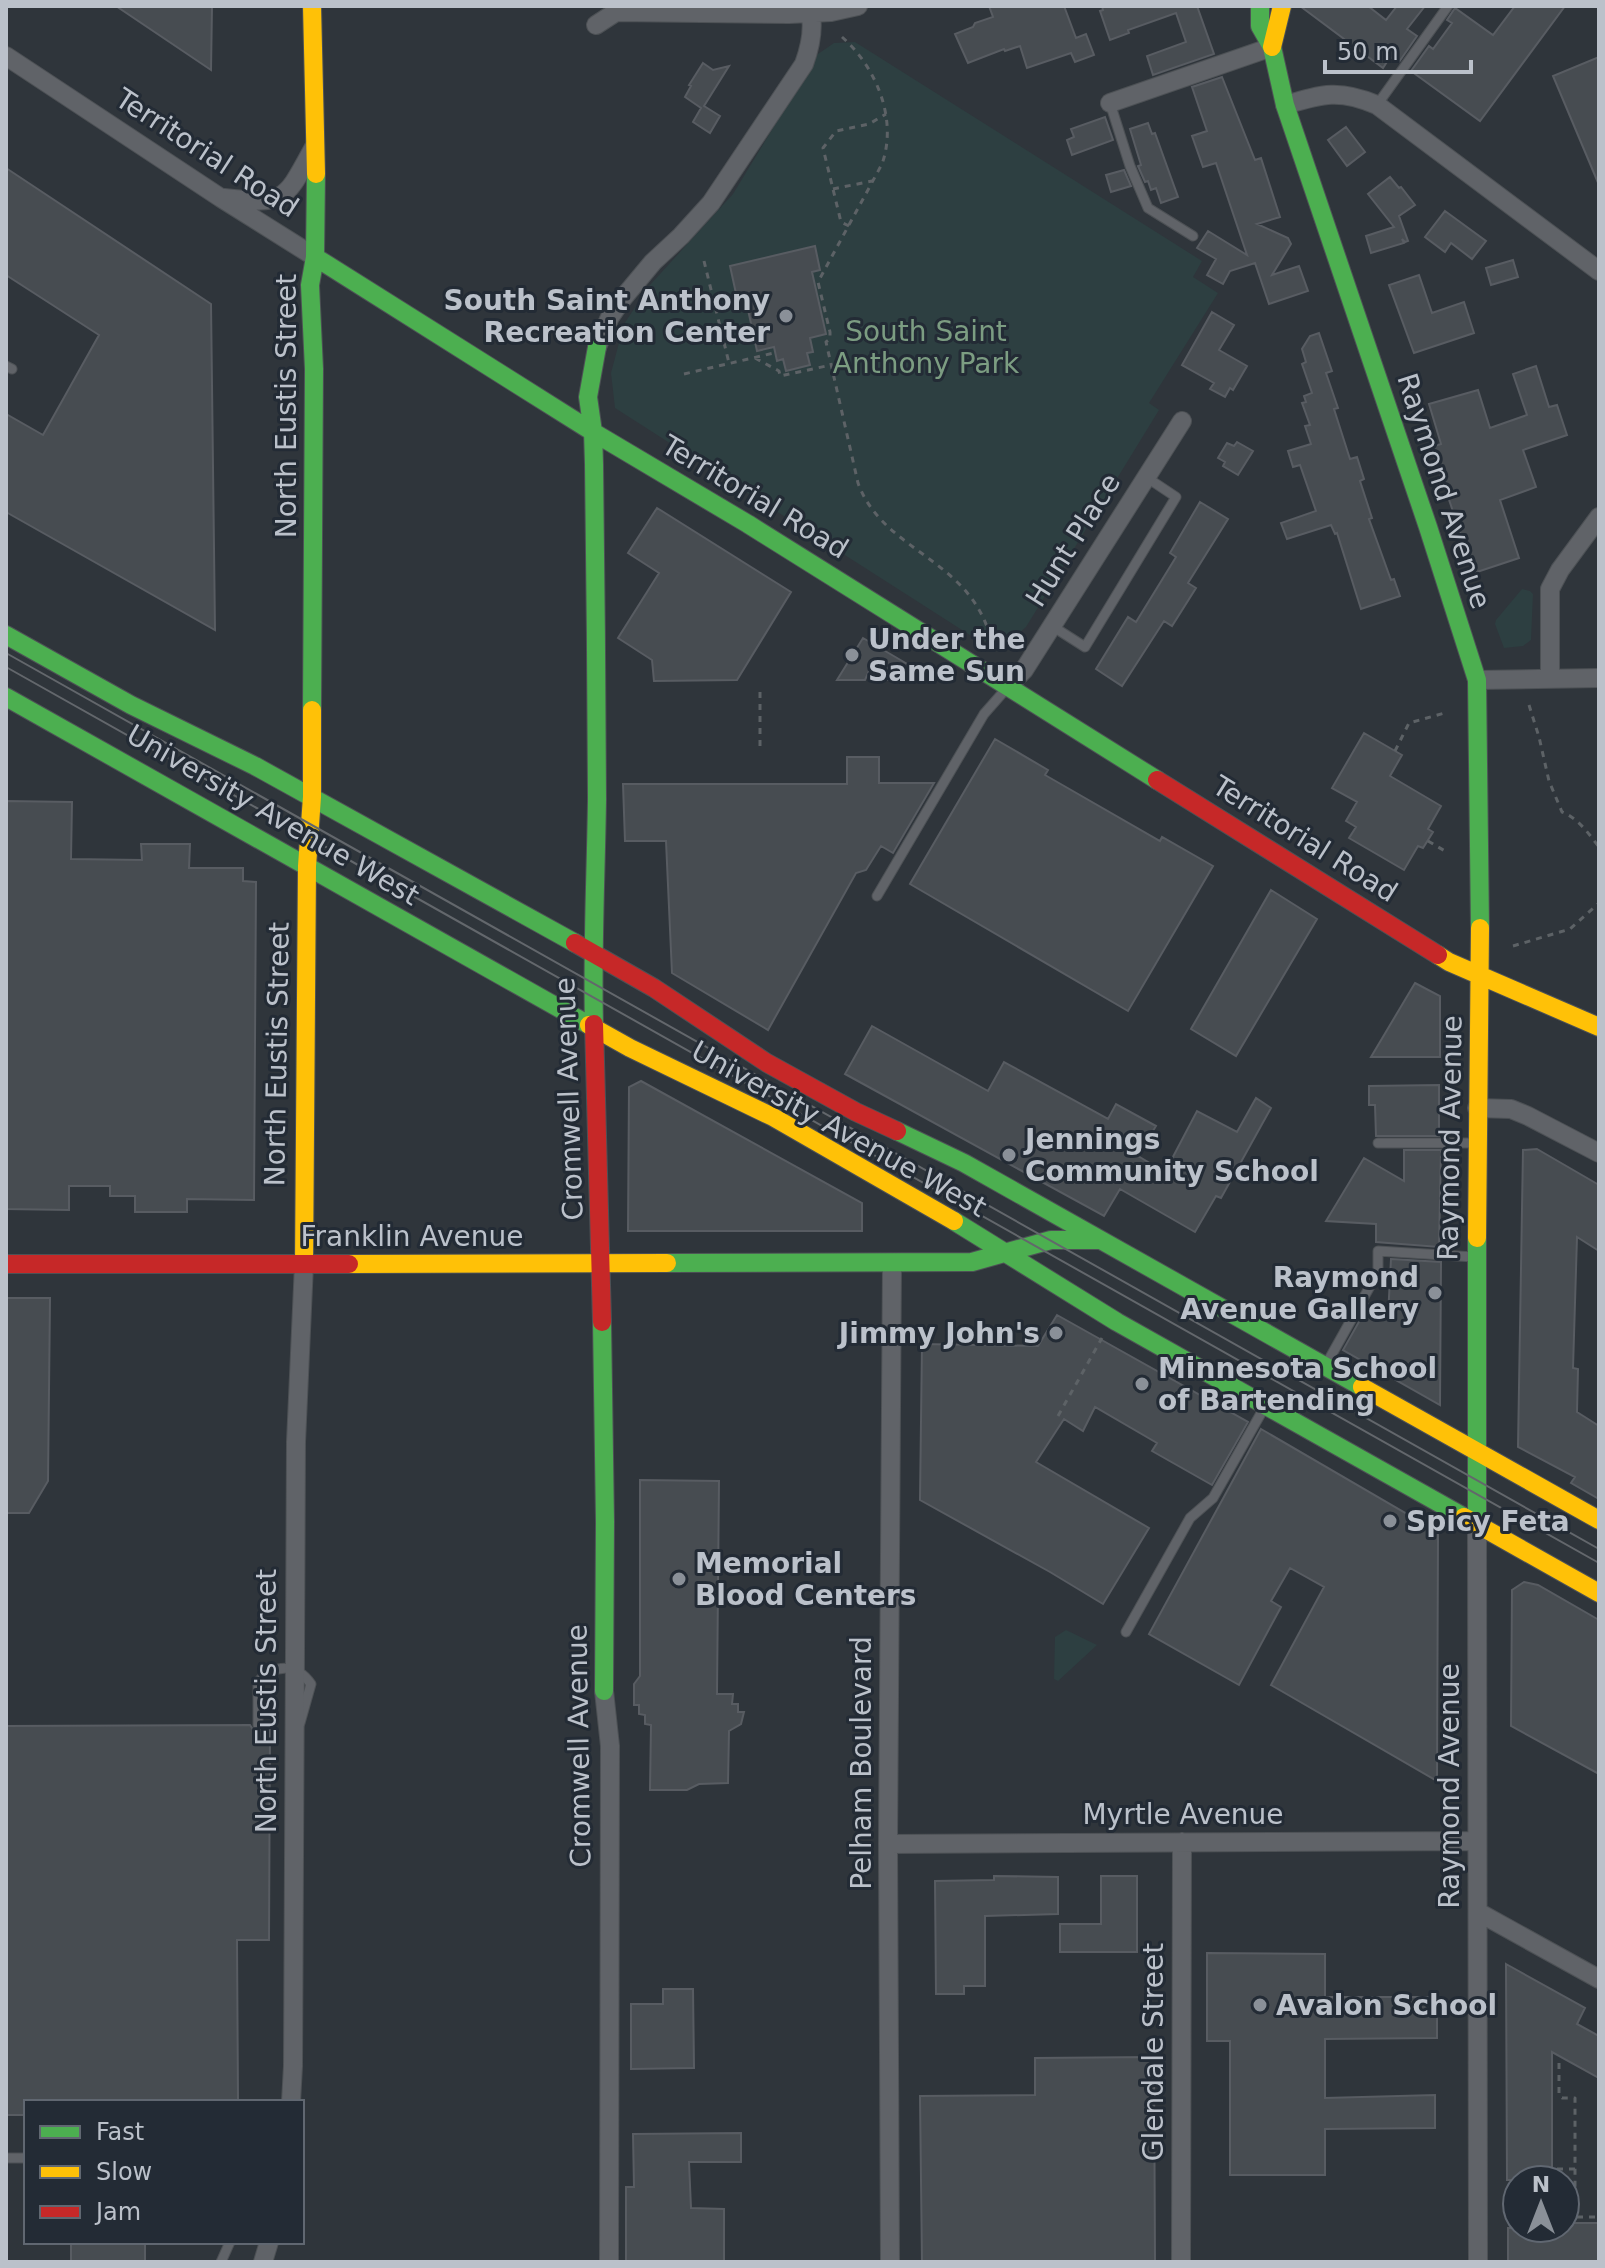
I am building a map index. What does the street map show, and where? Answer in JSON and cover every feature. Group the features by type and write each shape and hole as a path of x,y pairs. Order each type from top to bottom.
{"main road":[{"name":"North Eustis Street","path":"304,1264 307,866 312,797 314,369 310,285 315,257 316,144 312,6"},
{"name":"Raymond Avenue","path":"1260,6 1260,26 1272,47 1285,105 1477,680 1480,976 1477,1524"},
{"name":"Raymond Avenue","path":"1272,47 1282,6"},
{"name":"Territorial Road","path":"315,257 1436,955 1599,1027"},
{"name":"Cromwell Avenue","path":"597,347 588,397 593,432 597,765 596,899 592,954 601,1264 604,1691"},
{"name":"University Avenue West","path":"6,635 131,705 255,766 397,843 654,988 780,1070 856,1112 964,1163 1104,1236 1325,1366 1599,1520"},
{"name":"University Avenue West","path":"6,697 630,1048 773,1117 937,1210 1117,1322 1599,1593"},
{"name":"Franklin Avenue","path":"6,1264 972,1262 1051,1240 1104,1236"}],"street":[{"path":"596,25 616,12 831,12 858,6"},
{"name":"Cromwell Avenue","path":"597,347 610,317 623,298 653,262 711,203 804,64 812,41 810,10"},
{"path":"1110,103 1272,47"},
{"name":"Territorial Road","path":"6,56 315,257"},
{"path":"1285,105 1330,93 1360,98 1377,105 1599,271"},
{"path":"221,198 265,201 283,195 291,189 316,144"},
{"name":"Hunt Place","path":"1008,686 1024,670 1182,421"},
{"path":"1550,678 1550,589 1560,570 1599,517"},
{"path":"1477,680 1599,678"},
{"path":"1477,1108 1511,1109 1599,1153"},
{"name":"Pelham Boulevard","path":"890,2262 888,1844 892,1263"},
{"name":"North Eustis Street","path":"291,2100 296,1442 304,1264"},
{"name":"Raymond Avenue","path":"1477,1524 1478,2262"},
{"name":"Cromwell Avenue","path":"604,1691 610,1746 609,2262"},
{"name":"Myrtle Avenue","path":"888,1844 1477,1841"},
{"name":"Glendale Street","path":"1181,2262 1182,1842"},
{"path":"1478,1912 1599,1979"}],"lane":[{"path":"1377,105 1448,6"},
{"path":"1110,103 1130,166 1148,208 1193,236"},
{"path":"1052,626 1085,647 1176,497 1146,477"},
{"path":"877,896 984,714 1008,686"},
{"path":"1378,1143 1477,1143"},
{"path":"1325,1366 1378,1272 1378,1251 1477,1257"},
{"path":"1126,1632 1190,1518 1213,1498 1265,1407"},
{"path":"258,1725 258,1682 267,1672 294,1669"}],"path":[{"path":"842,37 865,61 877,87 888,127 886,154 818,282 830,332 830,339 826,342 863,495 884,521 940,566 973,599 990,631 993,650"},
{"path":"849,226 841,222 823,148 836,131 869,124 886,114"},
{"path":"833,189 873,181"},
{"path":"704,261 729,363"},
{"path":"684,374 774,353"},
{"path":"755,358 779,371 780,376 831,365"},
{"path":"760,692 760,748"},
{"path":"1529,705 1549,781 1562,812 1578,822 1599,847"},
{"path":"1395,751 1409,723 1448,712"},
{"path":"1428,841 1445,851"},
{"path":"1513,946 1570,929 1599,903"},
{"path":"1058,1416 1104,1335"},
{"path":"1559,2063 1559,2095 1575,2098 1575,2164"}],"green space":[{"name":"South Saint Anthony Park","path":"855,42 1202,261 1193,277 1218,293 1149,403 1159,410 1026,627 1003,647 973,637 615,408 611,373 624,324 650,285 733,194 818,54 834,43"},
{"path":"1522,589 1533,594 1531,640 1523,646 1504,648 1496,620"},
{"path":"1066,1630 1097,1645 1058,1681 1054,1679 1055,1637"}],"building":[{"path":"116,6 212,6 211,70"},
{"path":"989,6 1064,6 1076,38 1086,34 1094,55 1075,62 1071,53 1027,68 1020,46 968,63 955,34 993,17"},
{"path":"1102,6 1197,6 1214,54 1153,75 1147,56 1186,42 1176,13 1128,30 1129,33 1110,40 1100,11 1103,10"},
{"path":"1300,6 1368,6 1386,20 1397,6 1425,6 1407,29 1417,36 1399,62 1390,57 1383,68"},
{"path":"1515,6 1565,6 1480,121 1411,71 1429,46 1433,49 1452,23 1447,20 1455,8 1493,35"},
{"path":"1599,57 1599,185 1553,76"},
{"path":"703,63 713,70 729,66 704,106 720,116 710,133 693,122 701,108 685,97"},
{"path":"1222,77 1255,160 1261,158 1280,217 1257,224 1288,238 1291,244 1272,275 1299,266 1308,291 1269,304 1255,263 1230,271 1223,284 1207,275 1216,259 1197,248 1208,231 1247,255 1216,163 1203,167 1192,136 1207,131 1192,87"},
{"path":"1105,117 1113,140 1072,155 1067,140 1074,137 1071,129"},
{"path":"1148,123 1152,134 1155,133 1178,197 1161,203 1156,188 1151,190 1138,166 1141,165 1130,129"},
{"path":"1346,127 1365,152 1347,166 1328,140"},
{"path":"6,168 211,304 215,630 6,512 6,414 43,435 99,335 6,275"},
{"path":"1124,170 1131,186 1111,192 1106,175"},
{"path":"1390,177 1415,205 1399,216 1408,241 1402,239 1404,243 1371,253 1366,236 1394,227 1368,194"},
{"path":"1445,211 1486,241 1472,259 1451,243 1445,252 1425,237"},
{"name":"South Saint Anthony Recreation Center","path":"815,246 820,270 812,272 826,334 810,338 813,352 807,353 810,365 786,371 783,359 777,361 774,347 757,351 745,296 737,298 730,266"},
{"path":"1513,260 1518,277 1491,285 1486,268"},
{"path":"1419,275 1432,313 1464,302 1474,333 1414,353 1389,285"},
{"path":"1212,312 1234,325 1219,350 1247,366 1233,390 1230,388 1225,397 1210,389 1214,383 1182,365"},
{"path":"1319,333 1332,371 1326,373 1338,408 1334,409 1350,459 1357,457 1364,479 1360,481 1372,518 1369,519 1400,596 1361,609 1337,533 1331,525 1287,539 1281,523 1316,511 1300,465 1293,467 1288,451 1311,444 1305,426 1310,425 1302,403 1306,402 1304,396 1312,393 1302,364 1306,362 1302,349 1310,336"},
{"path":"1536,366 1549,407 1557,405 1567,435 1523,450 1536,487 1500,500 1519,558 1474,573 1431,447 1441,444 1429,404 1478,390 1490,428 1527,415 1513,374"},
{"path":"1237,442 1253,451 1238,475 1223,466 1225,462 1218,458 1227,443 1234,446"},
{"path":"1200,502 1228,519 1188,583 1196,588 1172,626 1164,621 1122,686 1096,669 1128,617 1136,622 1176,557 1170,553"},
{"path":"657,508 791,592 737,680 654,681 652,660 618,638 659,573 628,553"},
{"path":"863,638 909,665 900,680 883,680 869,671 865,680 837,680"},
{"path":"1364,733 1402,755 1390,776 1441,806 1428,829 1433,832 1423,848 1418,846 1404,870 1349,838 1356,827 1346,821 1357,802 1332,788"},
{"path":"995,739 1048,770 1045,775 1160,841 1162,837 1213,866 1128,1011 910,884"},
{"path":"847,757 879,757 879,783 934,783 893,853 881,846 866,870 856,873 768,1030 672,973 666,841 625,841 623,784 847,784"},
{"path":"6,801 72,802 71,859 142,860 141,844 190,844 189,868 243,868 243,881 256,882 254,1200 187,1199 187,1212 135,1212 135,1196 110,1196 110,1186 69,1186 69,1210 6,1209"},
{"path":"1271,890 1317,919 1236,1056 1191,1029"},
{"path":"1415,983 1440,996 1440,1057 1371,1057"},
{"path":"872,1026 988,1091 1004,1062 1108,1119 1116,1104 1156,1126 1138,1156 1165,1172 1197,1111 1237,1132 1256,1098 1271,1108 1221,1198 1216,1196 1195,1232 1120,1189 1104,1216 845,1074"},
{"path":"641,1081 862,1203 862,1231 628,1231 629,1087"},
{"path":"1439,1085 1439,1136 1376,1136 1375,1105 1369,1105 1369,1086"},
{"path":"1537,1149 1599,1185 1599,1251 1577,1237 1573,1368 1578,1369 1577,1412 1599,1426 1599,1499 1571,1483 1575,1477 1518,1447 1523,1150"},
{"path":"1404,1150 1441,1150 1439,1247 1376,1242 1376,1224 1326,1221 1364,1158 1404,1181"},
{"path":"1391,1259 1441,1262 1440,1405 1343,1350 1369,1304 1388,1316"},
{"path":"6,1298 50,1298 48,1481 29,1513 6,1513"},
{"path":"1057,1315 1248,1422 1212,1485 1152,1451 1157,1443 1095,1407 1083,1431 1064,1419 1036,1462 1149,1528 1103,1604 920,1500 922,1344 1038,1346"},
{"path":"1261,1429 1438,1532 1437,1781 1271,1685 1324,1587 1290,1568 1271,1601 1281,1607 1239,1685 1149,1634"},
{"name":"Memorial Blood Centers","path":"640,1480 719,1481 717,1694 733,1694 732,1704 738,1704 738,1712 744,1712 741,1724 729,1731 728,1783 699,1784 687,1790 650,1790 651,1725 645,1724 645,1715 639,1714 639,1705 634,1705 634,1684 640,1676"},
{"path":"1524,1582 1538,1585 1599,1620 1599,1774 1511,1726 1512,1590"},
{"path":"250,1725 259,1732 270,1725 269,1940 237,1940 238,2100 24,2100 24,2115 6,2115 6,1726"},
{"path":"994,1876 1058,1877 1058,1914 985,1916 985,1986 964,1986 964,1994 936,1994 935,1881 994,1880"},
{"path":"1101,1876 1137,1876 1137,1952 1060,1952 1060,1924 1101,1924"},
{"path":"1207,1953 1325,1954 1325,1997 1437,1997 1437,2038 1325,2039 1325,2098 1435,2095 1435,2128 1325,2129 1325,2175 1230,2175 1230,2041 1207,2041"},
{"path":"1506,1964 1585,2008 1577,2024 1599,2036 1599,2078 1552,2052 1552,2164 1507,2164"},
{"path":"663,1989 693,1989 694,2068 631,2069 631,2004 663,2004"},
{"path":"1154,2057 1155,2262 922,2262 920,2096 1035,2095 1035,2058"},
{"path":"741,2133 741,2162 689,2162 691,2208 724,2209 724,2262 626,2262 626,2187 634,2187 633,2134"},
{"path":"1581,2223 1599,2223 1599,2262 1508,2262 1508,2244 1581,2244"},
{"path":"71,2244 145,2244 145,2262 71,2262"}],"tram line":[{"path":"6,653 1599,1549"},
{"path":"6,667 1599,1563"}],"traffic: fast":[{"path":"1260,6 1260,26 1272,47 1285,105 1477,680 1480,928"},
{"path":"312,710 314,369 310,285 315,257 316,174"},
{"path":"315,257 1157,780"},
{"path":"594,1024 596,673 594,464 588,397 597,347"},
{"path":"6,635 131,705 255,766 575,943"},
{"path":"6,697 589,1025"},
{"path":"897,1131 964,1163 1362,1387"},
{"path":"954,1221 1117,1322 1464,1517"},
{"path":"1477,1238 1477,1524"},
{"path":"667,1263 972,1262 1051,1240 1099,1240"},
{"path":"602,1322 604,1691"}],"traffic: slow":[{"path":"312,6 316,174"},
{"path":"1272,47 1282,6"},
{"path":"304,1264 307,866 312,797 312,710"},
{"path":"1477,1238 1480,928"},
{"path":"1438,955 1599,1027"},
{"path":"589,1025 773,1117 954,1221"},
{"path":"349,1264 667,1263"},
{"path":"1362,1387 1599,1520"},
{"path":"1464,1517 1599,1593"}],"traffic: jam":[{"path":"1157,780 1438,955"},
{"path":"575,943 654,988 767,1063 897,1131"},
{"path":"594,1024 602,1322"},
{"path":"6,1264 349,1264"}],"place":[{"name":"South Saint Anthony Recreation Center","path":"786,316"},
{"name":"Under the Same Sun","path":"852,655"},
{"name":"Jennings Community School","path":"1009,1155"},
{"name":"Raymond Avenue Gallery","path":"1435,1293"},
{"name":"Jimmy John's","path":"1056,1333"},
{"name":"Minnesota School of Bartending","path":"1142,1384"},
{"name":"Spicy Feta","path":"1390,1521"},
{"name":"Memorial Blood Centers","path":"679,1579"},
{"name":"Avalon School","path":"1260,2005"}]}
